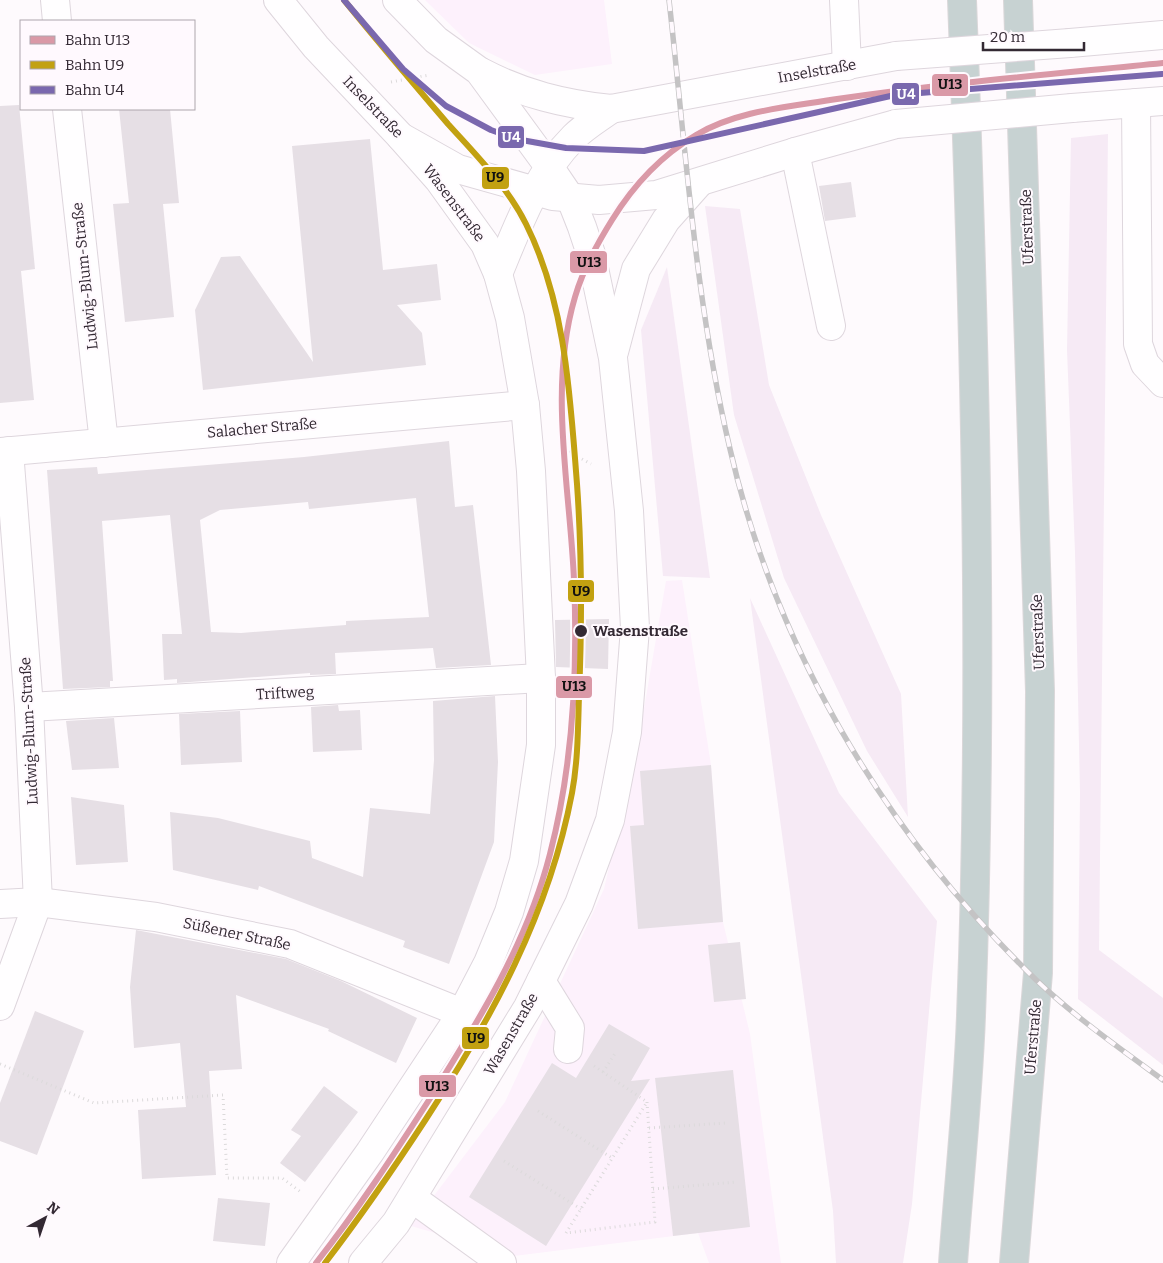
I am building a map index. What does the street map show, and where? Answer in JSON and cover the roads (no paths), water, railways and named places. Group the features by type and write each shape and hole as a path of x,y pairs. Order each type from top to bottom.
{"highway":[{"path":"953,1263 971,1020 978,760 974,293 962,0"},
{"name":"Uferstraße","path":"1014,1263 1038,974 1040,691 1018,0"}],"street":[{"path":"54,0 57,20"},
{"name":"Inselstraße","path":"278,0 316,47 401,137 458,169 534,192 570,199 599,200 656,195 698,184 795,152 896,124 1163,101"},
{"name":"Wasenstraße","path":"363,1263 396,1223 528,1007 579,904 610,820 627,732 631,698 635,597 629,511 613,358 591,254 570,199 550,168 479,71 436,40 397,0"},
{"path":"844,0 847,66"},
{"name":"Inselstraße","path":"479,71 528,94 577,106 611,109 896,56 1163,36"},
{"path":"1136,103 1138,344 1145,364 1163,383"},
{"path":"498,274 517,223 550,168 574,137 611,109"},
{"name":"Ludwig-Blum-Straße","path":"67,110 104,443"},
{"name":"Wasenstraße","path":"291,1263 328,1213 462,1013 488,963 509,912 524,861 541,745 541,678 531,471 525,405 510,318 498,274 486,244 439,180 401,137"},
{"path":"795,152 831,326"},
{"path":"613,358 626,299 636,268 666,220 698,184"},
{"name":"Salacher Straße","path":"5,451 525,405"},
{"name":"Ludwig-Blum-Straße","path":"0,1006 38,902 29,707 5,451"},
{"name":"Triftweg","path":"29,707 541,678"},
{"name":"Süßener Straße","path":"0,904 38,902 156,917 290,944 462,1013"},
{"path":"541,981 570,1028 568,1049"},
{"path":"412,1198 502,1263"}],"railway":[{"path":"669,0 693,225 708,338 718,393 730,449 750,522 775,593 805,662 840,729 880,793 924,854 971,912 1023,967 1056,998 1163,1080"}],"rail line":[{"name":"U9","path":"325,1263 389,1174 450,1081 495,1003 533,923 549,881 562,838 572,793 577,744 581,642 579,511 568,384 558,318 550,286 539,255 526,224 510,197 480,159 448,124 344,0"},
{"name":"U4","path":"344,0 403,69 446,106 491,130 516,139 566,148 644,151 895,95 1162,74"},
{"name":"U13","path":"316,1263 388,1162 483,1012 515,951 540,887 550,854 558,820 569,752 575,649 574,580 563,438 563,367 567,331 578,287 586,267 620,207 649,172 683,143 712,127 747,115 801,104 878,93 1163,63"}],"place":[{"name":"Wasenstraße","path":"581,631"}]}
